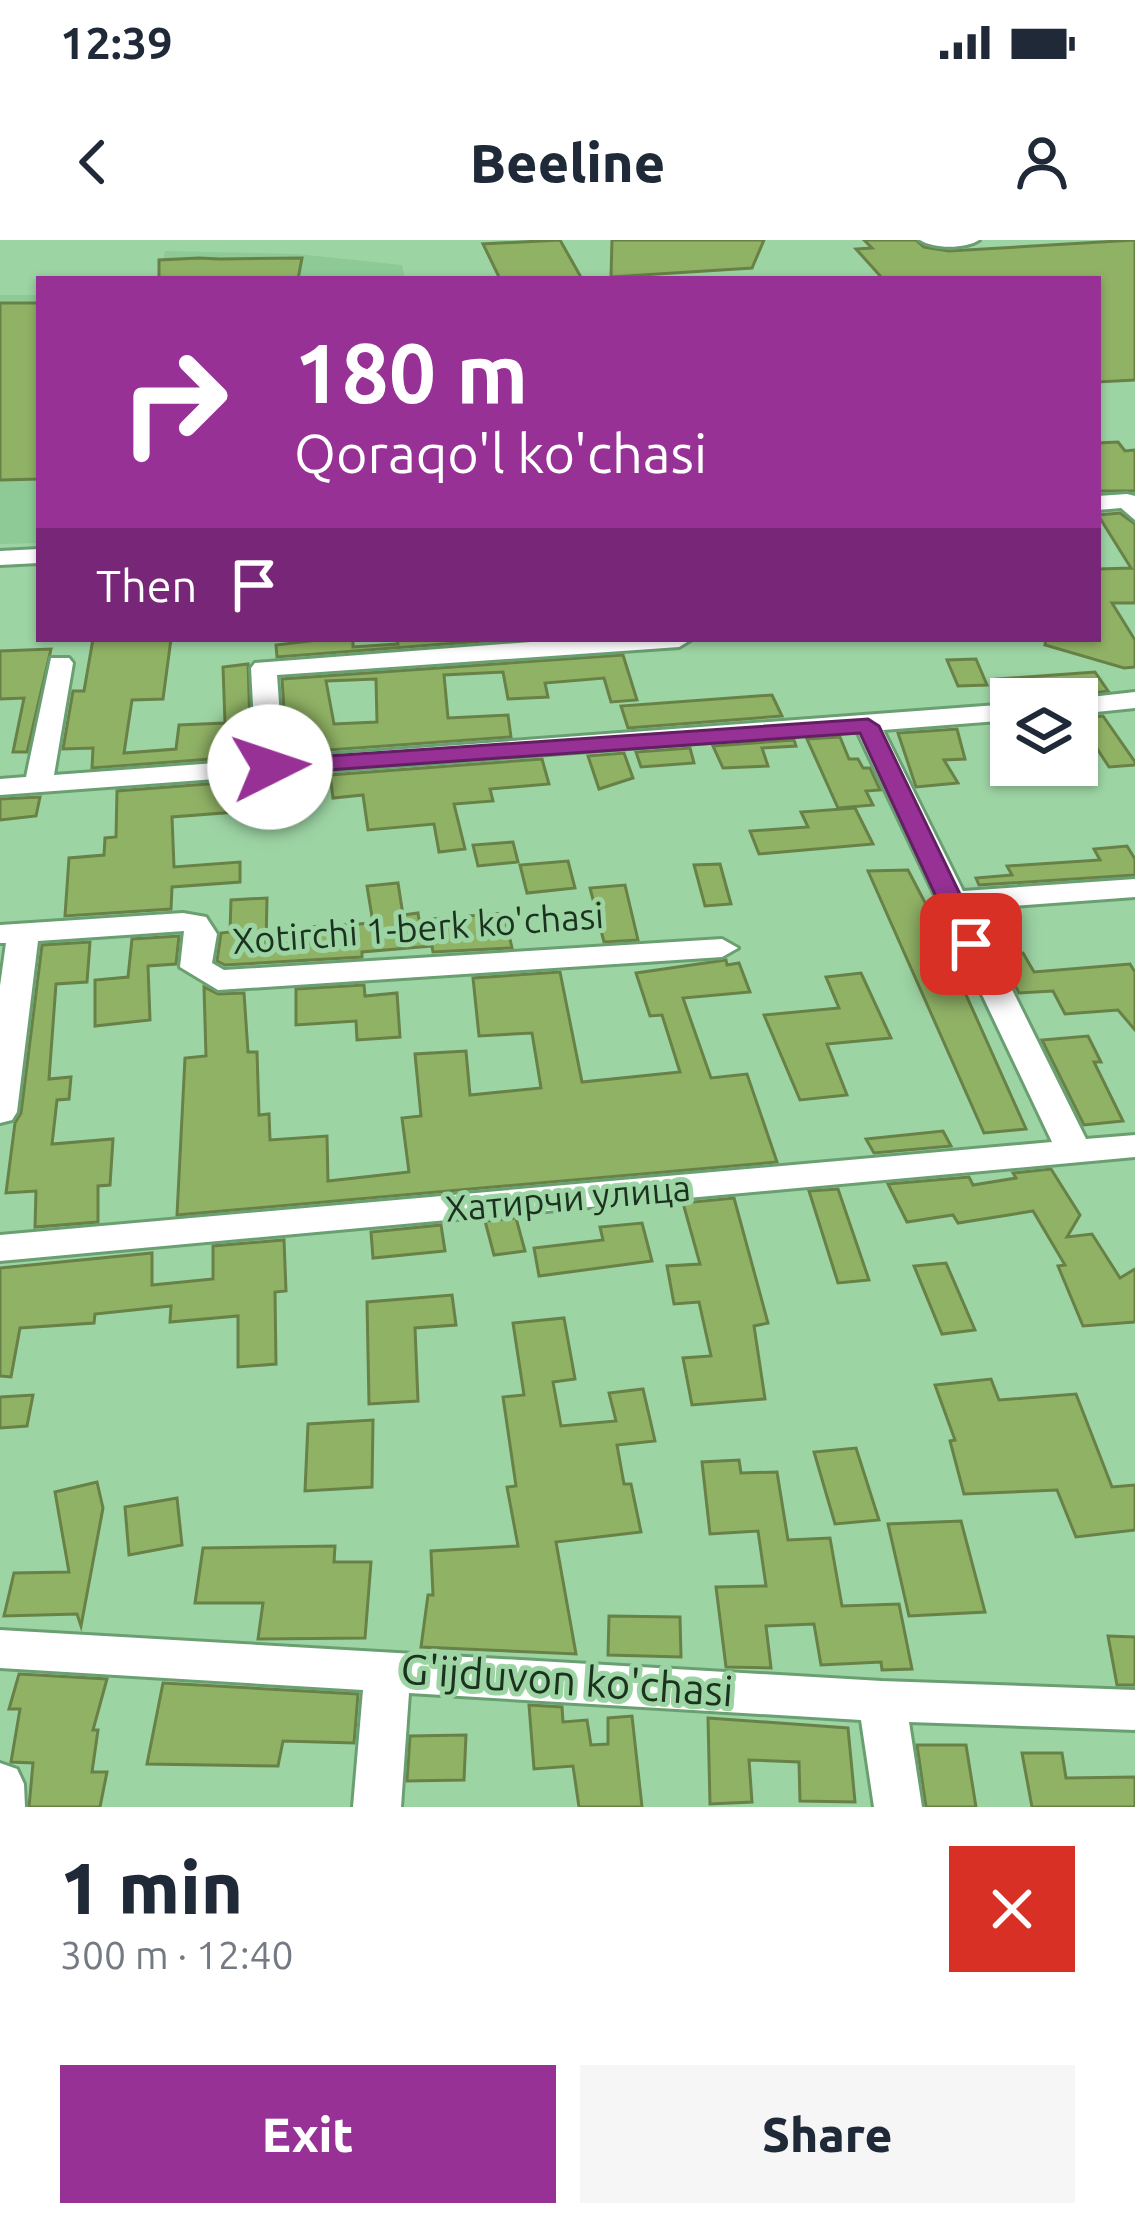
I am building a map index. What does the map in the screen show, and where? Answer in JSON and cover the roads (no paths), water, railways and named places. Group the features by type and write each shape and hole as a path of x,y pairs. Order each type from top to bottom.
{"street":[{"path":"929,240 970,240"},
{"path":"1101,503 1131,507"},
{"path":"0,558 36,556"},
{"path":"270,767 264,668 636,642"},
{"path":"39,783 60,663"},
{"path":"1098,704 1135,700"},
{"path":"0,787 990,714"},
{"path":"868,726 1075,1153"},
{"path":"951,902 1135,888"},
{"name":"Xotirchi 1-berk ko'chasi","path":"0,1112 12,933 195,925 201,934 196,967 218,980 722,948"},
{"name":"Хатирчи улица","path":"0,1248 1135,1146"},
{"name":"G'ijduvon ko'chasi","path":"0,1649 882,1701 1135,1710"},
{"path":"377,1807 388,1669"},
{"path":"882,1701 898,1807"},
{"path":"0,1784 1,1807"}]}
